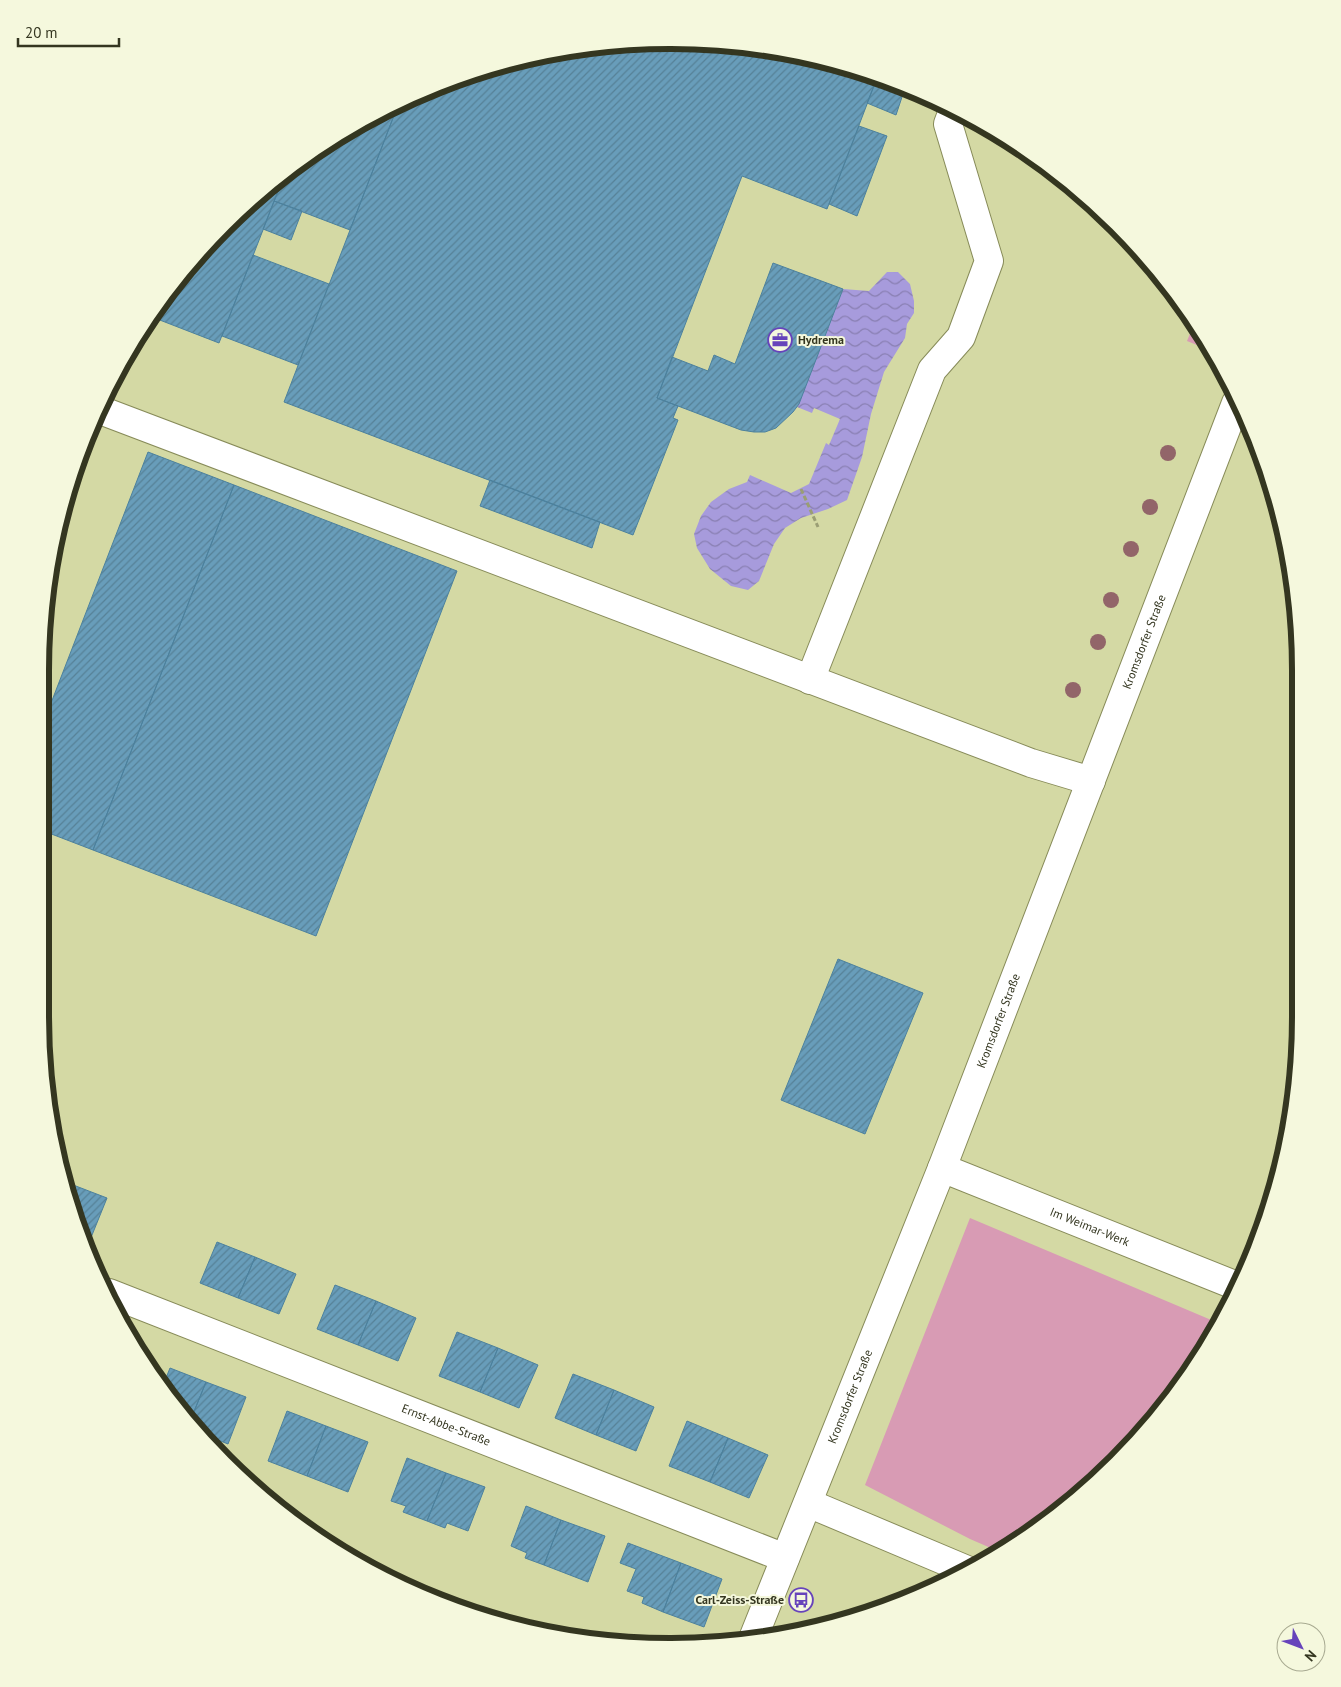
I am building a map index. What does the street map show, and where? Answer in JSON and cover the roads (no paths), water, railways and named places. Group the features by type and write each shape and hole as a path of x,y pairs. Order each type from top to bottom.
{"street":[{"path":"810,680 932,370 961,337 988,261 948,124 951,116"},
{"name":"Kromsdorfer Straße","path":"755,1632 942,1168 1234,409"},
{"path":"106,412 1031,763 1091,781"},
{"name":"Im Weimar-Werk","path":"942,1168 1231,1284"},
{"name":"Ernst-Abbe-Straße","path":"116,1296 785,1558"},
{"path":"808,1503 959,1567"}],"water":[{"path":"887,272 898,272 910,284 914,301 914,313 907,324 905,338 884,372 871,414 862,457 847,500 801,518 785,528 774,544 759,581 748,590 731,586 710,569 697,548 694,534 701,516 711,502 729,489 747,482 750,475 791,493 809,484 826,443 829,445 840,419 814,408 812,413 797,407 843,289 869,291"}],"place":[{"name":"Hydrema","path":"780,340"},
{"name":"Carl-Zeiss-Straße","path":"801,1600"}]}
